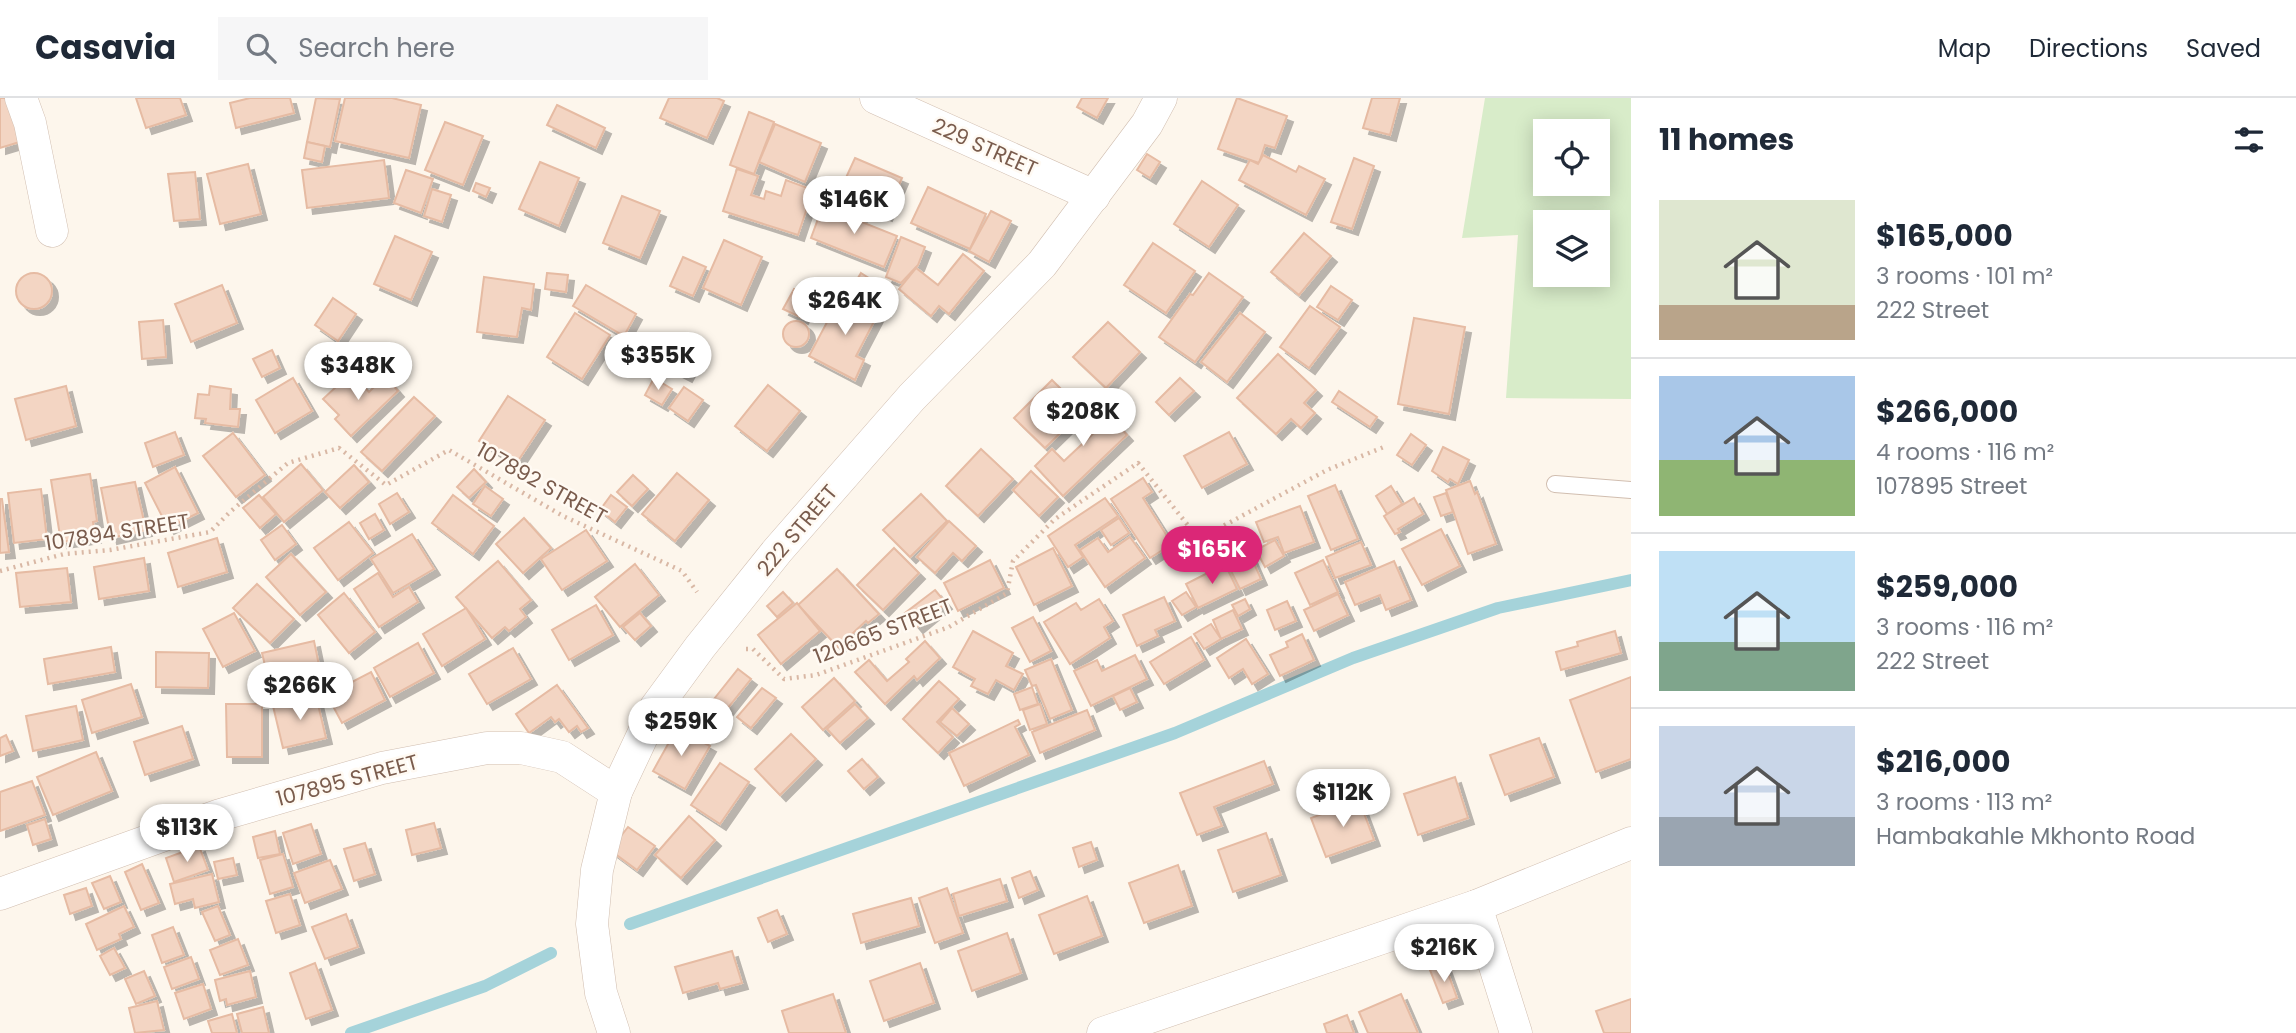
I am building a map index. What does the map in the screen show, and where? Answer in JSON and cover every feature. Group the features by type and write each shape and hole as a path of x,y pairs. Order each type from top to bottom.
{"street":[{"path":"21,98 30,123 52,231"},
{"name":"229 STREET","path":"876,98 1094,197"},
{"name":"222 STREET","path":"614,1033 601,993 592,925 597,870 616,792 656,707 778,550 912,397 1042,264 1147,124 1161,98"},
{"name":"107895 STREET","path":"0,894 220,815 382,768 487,748 521,748 562,757 616,792"},
{"path":"1103,1033 1136,1028 1476,906 1631,843"},
{"path":"1476,906 1516,1033"}],"lane":[{"path":"1555,484 1631,490"}],"path":[{"name":"120665 STREET","path":"709,636 753,649 784,679 816,675 949,627 1007,593 1013,561 1055,519 1138,463 1199,539 1327,470 1384,447"},
{"name":"107892 STREET","path":"231,511 288,463 339,448 386,485 449,450 563,516 682,570 709,636"},
{"name":"107894 STREET","path":"0,572 64,554 110,550 211,532 231,511"}],"green space":[{"path":"1485,98 1631,98 1631,399 1506,398 1518,235 1462,238"}],"building":[{"path":"0,98 14,98 26,140 0,148"},
{"path":"136,98 180,98 186,115 146,128"},
{"path":"250,98 290,98 294,113 236,128 230,103"},
{"path":"316,98 340,99 330,147 307,142"},
{"path":"345,98 392,98 421,105 409,158 335,141"},
{"path":"669,98 717,98 724,101 707,138 660,118"},
{"path":"1082,98 1108,98 1097,118 1077,107"},
{"path":"1237,98 1287,116 1275,148 1265,145 1259,163 1218,149"},
{"path":"1372,98 1400,98 1390,135 1363,128"},
{"path":"557,105 605,128 596,148 547,125"},
{"path":"749,112 774,122 754,174 730,165"},
{"path":"445,122 483,136 463,185 425,170"},
{"path":"775,124 821,143 805,182 759,162"},
{"path":"307,142 325,146 322,162 304,158"},
{"path":"1147,154 1160,162 1150,178 1137,170"},
{"path":"1263,155 1296,172 1299,166 1325,179 1306,215 1239,180 1250,160 1258,164"},
{"path":"855,158 902,178 886,215 838,195"},
{"path":"1354,158 1374,166 1352,229 1331,222"},
{"path":"384,160 389,198 307,208 302,170"},
{"path":"540,162 579,178 559,226 519,209"},
{"path":"248,164 261,214 220,224 207,174"},
{"path":"737,169 758,176 751,195 764,199 766,191 781,196 786,180 813,190 798,235 723,211"},
{"path":"406,170 433,179 421,213 394,203"},
{"path":"195,172 200,219 174,221 168,174"},
{"path":"1202,181 1238,205 1209,247 1174,224"},
{"path":"476,183 490,188 486,197 473,191"},
{"path":"928,187 986,214 970,249 911,223"},
{"path":"432,189 451,195 442,222 424,216"},
{"path":"622,196 660,211 640,258 603,243"},
{"path":"842,207 861,215 859,221 897,236 884,267 811,238 822,208 839,215"},
{"path":"991,211 1011,221 989,262 969,251"},
{"path":"1304,233 1331,256 1299,295 1271,272"},
{"path":"395,236 432,252 411,300 374,284"},
{"path":"901,237 925,247 918,265 901,283 886,277"},
{"path":"724,240 762,257 741,305 703,288"},
{"path":"1153,243 1195,271 1166,313 1124,285"},
{"path":"963,254 984,271 949,314 939,306 931,316 899,289 916,268 938,285"},
{"path":"683,257 706,267 693,296 670,286"},
{"path":"34,273 47,278 52,291 47,304 34,309 21,304 16,291 21,278"},
{"path":"547,273 568,275 566,292 545,289"},
{"path":"861,273 883,287 873,302 852,288"},
{"path":"1209,273 1243,297 1195,362 1159,337"},
{"path":"484,277 534,284 531,310 522,308 517,337 477,332"},
{"path":"222,285 237,323 191,342 175,304"},
{"path":"586,285 636,314 624,336 573,306"},
{"path":"1331,286 1352,300 1338,320 1317,307"},
{"path":"794,289 812,298 802,318 783,309"},
{"path":"842,294 879,312 856,356 864,360 855,380 809,356"},
{"path":"333,298 356,314 338,341 315,325"},
{"path":"1310,306 1340,327 1309,368 1280,347"},
{"path":"575,313 610,335 582,379 547,357"},
{"path":"1240,313 1265,332 1227,382 1201,362"},
{"path":"1414,318 1465,327 1449,414 1398,404"},
{"path":"163,320 166,357 142,359 139,322"},
{"path":"796,321 805,325 809,334 805,343 796,347 787,343 783,334 787,325"},
{"path":"1108,322 1140,352 1106,388 1073,357"},
{"path":"678,343 698,354 686,376 665,365"},
{"path":"272,350 280,368 262,377 253,359"},
{"path":"1278,354 1316,390 1304,403 1315,413 1301,428 1291,419 1276,434 1237,398"},
{"path":"351,373 369,392 385,376 398,391 351,436 335,419 339,415 323,399"},
{"path":"293,378 312,411 275,433 256,400"},
{"path":"654,378 672,389 662,405 645,395"},
{"path":"1180,378 1194,391 1169,415 1156,402"},
{"path":"1052,380 1083,411 1045,448 1014,418"},
{"path":"768,385 800,411 767,451 735,426"},
{"path":"66,386 76,426 26,440 15,399"},
{"path":"210,386 231,389 230,409 240,409 238,427 205,423 206,419 195,418 198,394 209,395"},
{"path":"684,387 703,400 688,421 669,408"},
{"path":"1087,391 1127,435 1063,496 1035,466 1052,449 1064,461 1095,432 1081,418 1087,413 1077,401"},
{"path":"1339,391 1377,417 1370,427 1332,402"},
{"path":"508,396 545,420 516,464 479,441"},
{"path":"414,397 435,416 382,471 361,452"},
{"path":"175,432 184,455 153,467 145,443"},
{"path":"1229,432 1247,464 1202,488 1184,456"},
{"path":"233,433 265,475 236,497 203,456"},
{"path":"1411,434 1426,445 1412,465 1397,455"},
{"path":"1443,447 1469,460 1458,484 1450,479 1448,482 1432,471"},
{"path":"981,449 1013,479 978,516 946,486"},
{"path":"301,464 323,490 284,522 263,497"},
{"path":"354,465 369,482 340,508 325,492"},
{"path":"175,467 198,513 168,528 145,483"},
{"path":"474,469 486,482 469,498 457,487"},
{"path":"1031,471 1058,497 1039,516 1013,490"},
{"path":"677,473 709,500 675,541 642,514"},
{"path":"90,474 97,521 93,522 95,537 61,542 51,480"},
{"path":"633,475 648,489 632,506 617,492"},
{"path":"1143,478 1152,492 1143,498 1172,544 1150,558 1111,499"},
{"path":"1470,481 1475,494 1477,492 1496,544 1468,554 1446,490"},
{"path":"135,482 146,530 111,538 101,488"},
{"path":"1335,485 1358,539 1331,550 1308,496"},
{"path":"485,486 503,499 491,516 473,504"},
{"path":"1391,486 1402,504 1387,514 1376,496"},
{"path":"41,489 47,539 14,543 8,493"},
{"path":"397,493 409,512 390,524 379,504"},
{"path":"1446,493 1453,512 1441,516 1434,497"},
{"path":"921,494 947,521 910,557 883,530"},
{"path":"259,495 276,514 260,528 243,508"},
{"path":"453,495 494,526 473,554 432,523"},
{"path":"611,495 627,507 615,522 600,510"},
{"path":"1105,498 1118,516 1075,545 1083,557 1068,567 1048,536"},
{"path":"1414,498 1423,514 1398,529 1400,532 1395,534 1384,516"},
{"path":"0,499 9,552 0,553"},
{"path":"1300,506 1314,542 1284,553 1278,537 1264,542 1256,522"},
{"path":"375,514 384,530 369,539 360,523"},
{"path":"524,518 551,548 523,573 496,544"},
{"path":"1119,518 1129,533 1111,545 1101,530"},
{"path":"949,521 976,546 962,561 953,553 935,573 917,557"},
{"path":"349,522 373,553 338,580 314,548"},
{"path":"282,525 296,544 275,560 261,540"},
{"path":"1441,529 1460,566 1422,585 1402,549"},
{"path":"586,530 607,561 562,590 541,559"},
{"path":"412,534 434,569 393,593 371,559"},
{"path":"1130,537 1145,558 1105,587 1080,550 1098,538 1108,552"},
{"path":"217,538 227,572 178,587 168,553"},
{"path":"1275,540 1284,556 1265,567 1256,550"},
{"path":"1361,542 1371,565 1335,578 1326,557"},
{"path":"894,548 919,573 883,610 857,585"},
{"path":"1053,548 1072,586 1034,605 1016,567"},
{"path":"1249,552 1261,579 1240,589 1227,563"},
{"path":"291,554 326,592 300,615 266,577"},
{"path":"144,558 149,591 99,599 94,567"},
{"path":"990,560 1004,588 958,611 944,583"},
{"path":"1323,560 1338,592 1310,605 1295,573"},
{"path":"498,561 531,600 520,609 526,617 509,631 505,627 492,638 456,597"},
{"path":"1394,561 1411,600 1386,610 1380,595 1355,605 1345,582"},
{"path":"635,564 659,595 620,627 595,597"},
{"path":"1225,564 1237,589 1198,608 1186,584"},
{"path":"67,568 71,602 20,607 16,573"},
{"path":"837,569 879,614 868,623 866,621 838,647 798,605"},
{"path":"378,573 393,597 409,587 418,602 379,627 354,589"},
{"path":"257,584 294,619 270,643 233,608"},
{"path":"935,590 946,603 917,627 905,613"},
{"path":"783,592 793,603 777,617 767,606"},
{"path":"1186,592 1196,607 1182,615 1172,601"},
{"path":"344,593 375,632 349,653 318,615"},
{"path":"1338,594 1348,615 1314,631 1304,610"},
{"path":"1164,597 1175,621 1155,630 1158,636 1137,646 1123,615"},
{"path":"1099,599 1113,621 1104,627 1110,638 1070,664 1044,622 1076,603 1081,610"},
{"path":"1245,599 1250,609 1238,616 1232,605"},
{"path":"1287,601 1296,621 1275,630 1267,610"},
{"path":"797,603 820,631 781,664 758,635"},
{"path":"596,605 613,635 569,660 552,630"},
{"path":"466,608 485,639 442,666 423,634"},
{"path":"1233,610 1242,629 1221,639 1213,620"},
{"path":"234,613 255,651 223,667 203,629"},
{"path":"640,613 651,626 635,640 623,627"},
{"path":"1033,617 1051,651 1030,662 1012,628"},
{"path":"1211,624 1221,639 1204,649 1194,634"},
{"path":"973,631 1013,653 1006,666 1023,674 1014,690 996,680 988,694 971,686 975,679 953,667"},
{"path":"1615,631 1621,653 1561,670 1556,652 1578,646 1577,642"},
{"path":"1302,634 1314,660 1280,676 1270,655 1288,647 1286,642"},
{"path":"1191,637 1204,660 1164,684 1150,662"},
{"path":"1246,639 1268,674 1252,684 1243,669 1229,678 1217,658"},
{"path":"314,641 321,675 270,686 262,653"},
{"path":"925,641 940,658 917,680 914,676 885,704 855,672 869,660 887,681 909,662 906,659"},
{"path":"418,643 434,673 390,697 374,668"},
{"path":"111,647 115,672 48,684 44,659"},
{"path":"513,648 531,679 487,704 469,674"},
{"path":"156,652 209,653 208,688 156,687"},
{"path":"1135,655 1147,679 1091,706 1074,671 1097,660 1102,671"},
{"path":"1051,659 1072,710 1050,719 1036,685 1032,686 1025,670"},
{"path":"738,669 751,679 727,709 714,699"},
{"path":"371,672 385,700 342,723 327,695"},
{"path":"1631,677 1631,759 1596,772 1570,700"},
{"path":"834,678 855,701 823,730 802,707"},
{"path":"939,681 959,699 937,722 953,737 938,753 903,719"},
{"path":"131,684 142,717 92,733 82,700"},
{"path":"557,685 588,728 581,732 577,726 569,732 559,719 555,722 551,717 529,733 516,714"},
{"path":"1032,687 1038,704 1020,710 1014,694"},
{"path":"762,688 776,698 751,728 737,717"},
{"path":"1130,688 1137,702 1120,710 1113,696"},
{"path":"316,696 326,738 283,748 273,706"},
{"path":"226,704 262,704 262,757 227,757"},
{"path":"855,704 868,718 840,743 827,729"},
{"path":"1040,704 1047,724 1030,730 1023,710"},
{"path":"76,706 83,740 33,751 26,716"},
{"path":"952,708 969,724 957,736 940,722"},
{"path":"700,710 710,714 714,724 710,734 700,738 690,734 686,724 690,714"},
{"path":"1087,710 1095,730 1040,753 1032,732"},
{"path":"1018,720 1020,724 1015,727 1029,755 964,786 949,753"},
{"path":"182,726 193,759 145,775 134,742"},
{"path":"677,728 710,746 685,789 653,771"},
{"path":"791,734 816,759 780,795 755,769"},
{"path":"6,735 13,751 0,756 0,738"},
{"path":"1539,738 1554,777 1505,795 1490,755"},
{"path":"96,752 112,791 53,815 37,777"},
{"path":"862,759 878,777 864,789 848,771"},
{"path":"1264,761 1273,784 1214,807 1222,826 1197,835 1180,793"},
{"path":"720,763 749,782 720,824 691,805"},
{"path":"1455,777 1468,818 1418,835 1404,794"},
{"path":"32,781 45,815 0,831 0,792"},
{"path":"1359,800 1374,840 1326,857 1311,818"},
{"path":"689,816 715,840 681,878 655,855"},
{"path":"45,819 51,839 33,845 27,825"},
{"path":"434,823 441,848 412,855 406,830"},
{"path":"311,824 321,854 293,864 283,833"},
{"path":"628,827 655,846 637,870 610,850"},
{"path":"275,831 280,854 258,858 253,837"},
{"path":"1266,833 1281,875 1233,892 1218,850"},
{"path":"1091,842 1097,860 1079,867 1073,848"},
{"path":"365,843 375,874 354,881 344,849"},
{"path":"199,846 208,870 174,882 166,858"},
{"path":"283,854 293,887 270,894 260,860"},
{"path":"233,858 237,875 218,879 214,862"},
{"path":"330,860 342,889 305,903 294,873"},
{"path":"142,864 159,903 141,910 125,872"},
{"path":"1178,865 1192,906 1144,923 1129,883"},
{"path":"1030,871 1038,890 1019,898 1012,878"},
{"path":"212,874 219,902 195,908 193,899 175,904 170,884"},
{"path":"110,876 121,902 104,909 92,883"},
{"path":"1000,879 1007,901 959,916 953,894"},
{"path":"86,888 92,906 70,914 64,895"},
{"path":"947,888 963,933 935,943 919,898"},
{"path":"290,894 300,925 276,933 266,901"},
{"path":"1087,896 1102,936 1054,954 1039,915"},
{"path":"911,898 919,926 861,943 853,914"},
{"path":"124,906 134,927 119,934 121,939 97,950 86,924"},
{"path":"218,906 230,935 215,941 202,912"},
{"path":"777,910 787,934 768,942 758,918"},
{"path":"346,914 358,947 325,959 312,927"},
{"path":"173,927 184,955 162,963 152,935"},
{"path":"1007,933 1021,973 972,991 958,951"},
{"path":"238,939 248,965 220,975 210,950"},
{"path":"114,948 125,968 110,975 100,956"},
{"path":"732,951 742,983 720,989 718,983 683,993 675,967"},
{"path":"191,957 199,979 172,989 164,967"},
{"path":"315,963 332,1010 306,1019 290,973"},
{"path":"920,963 934,1003 884,1021 870,981"},
{"path":"1445,965 1457,998 1443,1003 1430,970"},
{"path":"144,971 155,996 136,1004 125,979"},
{"path":"250,971 256,997 227,1005 226,999 220,1001 215,980"},
{"path":"203,984 211,1009 184,1019 175,993"},
{"path":"833,994 846,1033 789,1033 782,1011"},
{"path":"1401,994 1418,1033 1368,1033 1359,1012"},
{"path":"1631,999 1631,1033 1604,1033 1596,1011"},
{"path":"157,1001 164,1030 135,1033 129,1008"},
{"path":"263,1007 269,1033 242,1033 237,1014"},
{"path":"232,1014 237,1033 212,1033 208,1021"},
{"path":"1347,1015 1354,1033 1327,1033 1324,1024"}],"waterway":[{"path":"630,924 1175,733 1353,658 1498,608 1631,580"},
{"path":"351,1033 485,986 551,953"}]}
